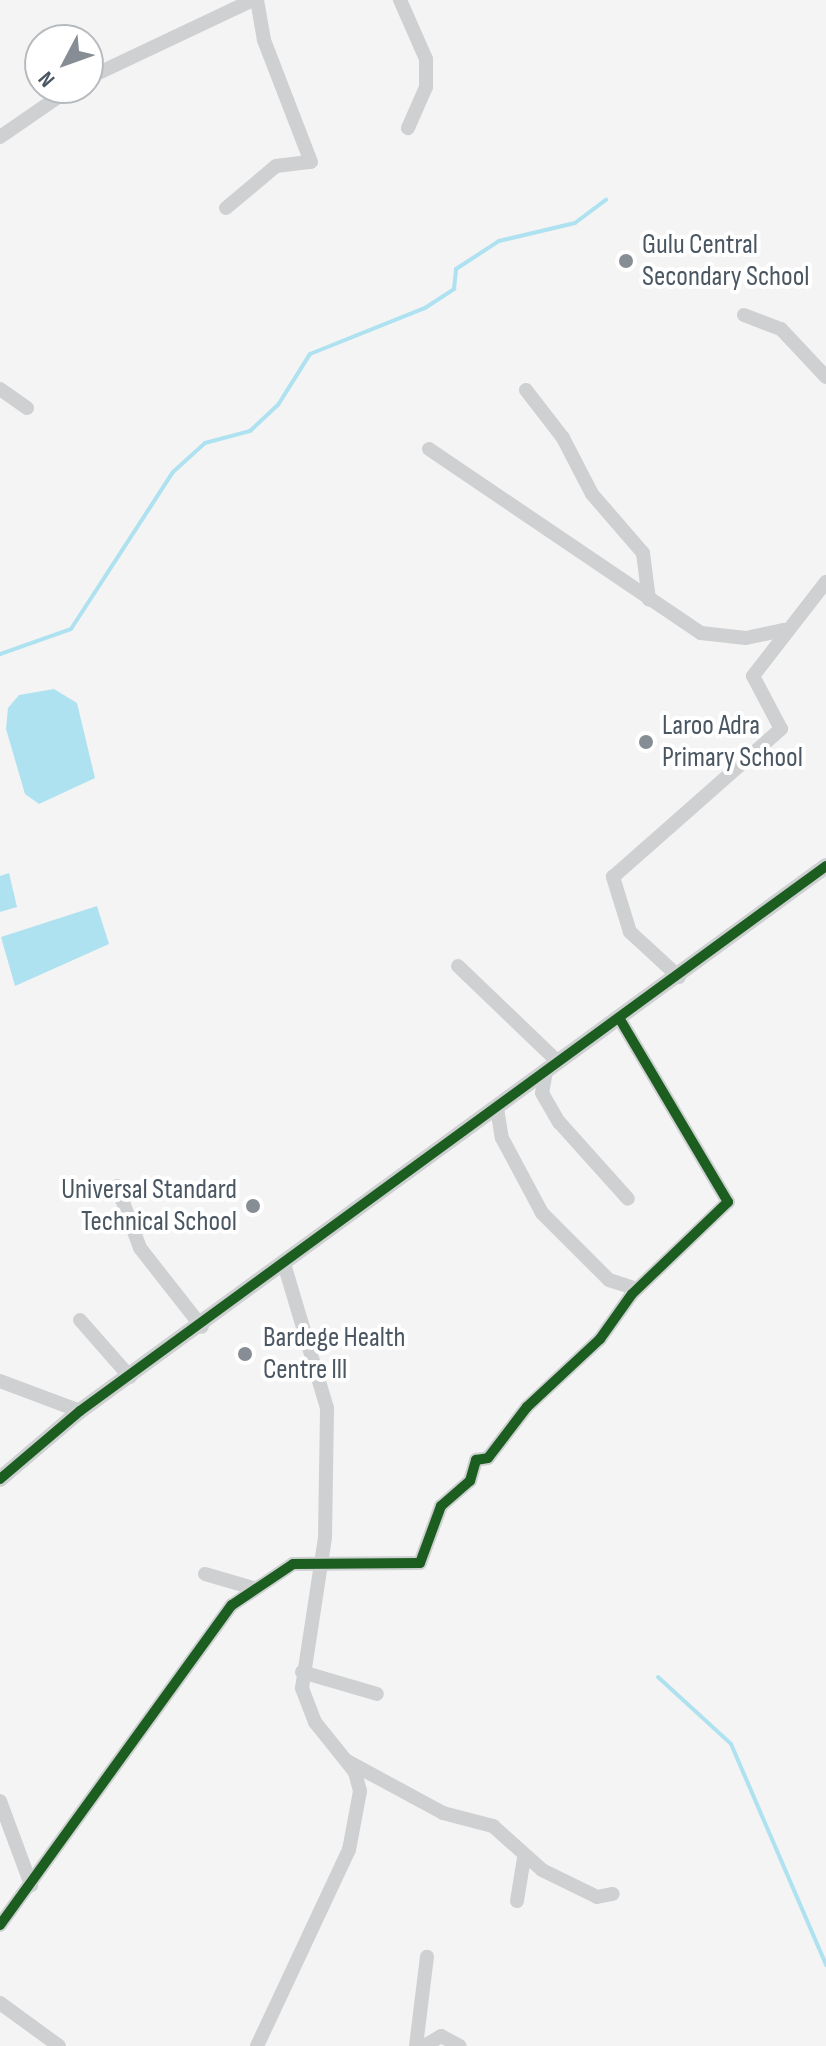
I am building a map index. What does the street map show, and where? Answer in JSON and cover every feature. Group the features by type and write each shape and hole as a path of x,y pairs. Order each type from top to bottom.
{"street":[{"path":"104,71 255,0 264,40 311,162 276,166 226,208"},
{"path":"400,0 426,59 426,87 408,128"},
{"path":"0,137 48,104"},
{"path":"744,315 781,329 826,377"},
{"path":"0,389 27,408"},
{"path":"526,390 563,438 592,494 643,553 649,600"},
{"path":"429,449 535,514 649,600 701,633 746,638 784,630"},
{"path":"679,977 630,932 613,877 781,729 753,676 784,630 826,582"},
{"path":"0,1479 80,1411 202,1327 552,1067 621,1021 826,866"},
{"path":"458,966 552,1067"},
{"path":"0,1925 84,1817 125,1743 253,1588 293,1564 319,1568 420,1563 441,1505 470,1481 476,1460 488,1458 637,1289 686,1250 729,1197 621,1021"},
{"path":"552,1067 542,1093 559,1122 628,1199"},
{"path":"497,1108 502,1138 542,1213 609,1280 637,1289"},
{"path":"117,1186 140,1248 202,1327"},
{"path":"257,2046 276,2018 353,1839 360,1791 347,1761 306,1704 302,1672 319,1568 327,1408 284,1264"},
{"path":"80,1320 130,1377"},
{"path":"0,1381 80,1411"},
{"path":"205,1574 253,1588"},
{"path":"302,1672 377,1694"},
{"path":"347,1761 443,1813 493,1826 524,1858 597,1897 613,1894"},
{"path":"0,1801 31,1885"},
{"path":"517,1901 524,1858"},
{"path":"416,2046 427,1957"},
{"path":"0,2003 59,2046"},
{"path":"424,2046 441,2036 460,2046"}],"water":[{"path":"54,689 77,703 95,778 39,804 25,794 6,729 8,708 19,695"},
{"path":"9,873 17,907 0,912 0,876"},
{"path":"97,906 109,944 15,986 1,937"}],"waterway":[{"path":"0,654 71,629 173,472 205,443 250,431 278,405 310,354 425,308 454,289 456,269 499,241 575,223 606,200"},
{"path":"658,1677 731,1744 826,1965"}],"cycle path":[{"path":"0,1479 80,1411 826,866"},
{"path":"0,1925 232,1605 293,1564 420,1563 441,1506 470,1481 476,1460 488,1458 527,1407 600,1339 632,1294 728,1202 621,1021"}],"place":[{"name":"Gulu Central Secondary School","path":"626,261"},
{"name":"Laroo Adra Primary School","path":"646,742"},
{"name":"Universal Standard Technical School","path":"253,1206"},
{"name":"Bardege Health Centre lll","path":"245,1354"}]}
